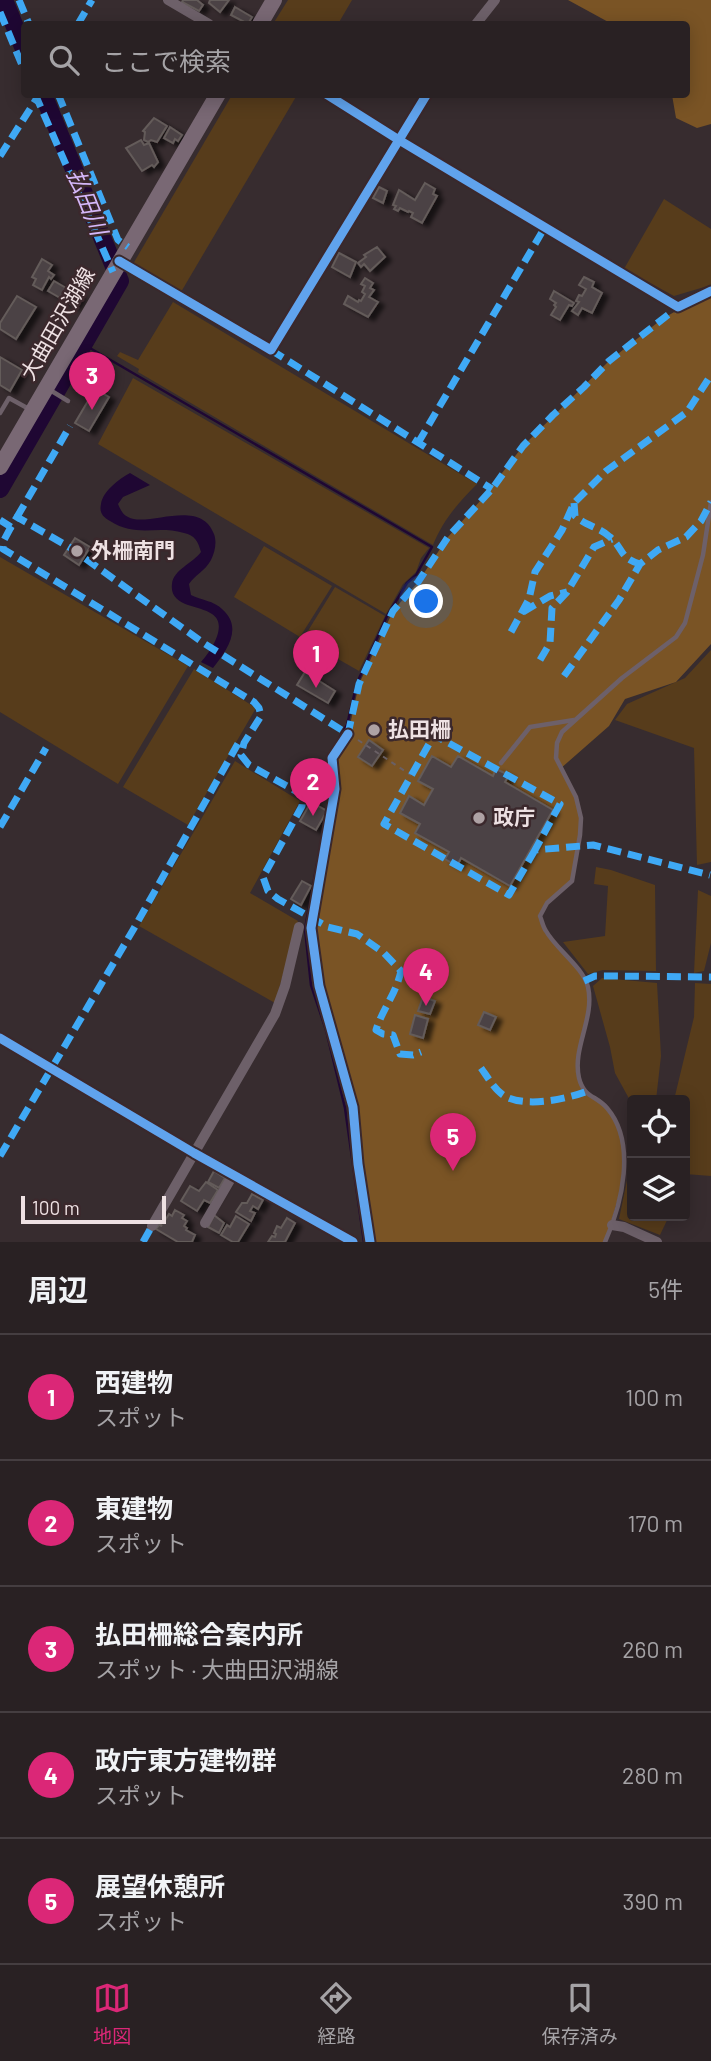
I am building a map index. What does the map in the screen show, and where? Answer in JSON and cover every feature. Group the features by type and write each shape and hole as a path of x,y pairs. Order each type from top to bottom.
{"main road":[{"path":"262,21 274,0"},
{"name":"大曲田沢湖線","path":"0,467 216,98"}],"street":[{"path":"168,0 204,21"},
{"path":"478,21 495,0"},
{"path":"332,98 399,141 678,307 711,291"},
{"path":"117,265 271,350 425,98"},
{"path":"348,734 332,758 335,789 311,928 319,986 353,1107 358,1164 370,1242"},
{"path":"152,1226 275,1014 299,928"},
{"path":"0,1038 340,1239 353,1242"},
{"path":"205,1223 233,1175"},
{"path":"612,1225 624,1227 657,1242"}],"lane":[{"path":"46,388 68,401"},
{"path":"0,413 9,398 33,411"},
{"path":"605,1242 623,1179 620,1128 607,1107 585,1092 579,1076 578,1055 587,1019 588,987 546,932 540,916 547,903 572,881 580,835 581,818 576,797 556,758 557,743 562,732 622,678 676,637 685,623 703,555 711,502"},
{"path":"501,763 530,727 575,720"}],"path":[{"path":"348,734 411,775"}],"shaded area":[{"path":"288,0 352,0 340,21 275,21"},
{"path":"568,0 711,0 711,124 697,128 676,118 673,98 690,98 690,21 606,21"},
{"path":"230,98 295,98 181,292 133,264"},
{"path":"664,199 711,229 711,285 674,296 624,269"},
{"path":"711,291 711,644 676,682 625,699 609,726 560,769 576,797 581,818 572,881 547,903 540,916 550,938 581,972 588,987 589,1010 578,1055 579,1078 587,1093 607,1108 617,1123 622,1139 623,1174 605,1242 370,1242 353,1107 333,1033 311,928 335,789 332,758 348,734 359,684 393,611 418,582 448,537 523,446 609,361 662,319"},
{"path":"173,302 477,484 452,512 433,545 138,372 139,369 117,356 120,352 138,360"},
{"path":"133,378 429,548 421,558 416,572 403,584 386,614 98,444"},
{"path":"130,473 150,485 123,497 118,504 126,516 137,519 186,515 197,517 207,523 214,534 215,547 211,560 189,584 191,595 219,606 232,624 231,639 213,668 201,662 216,638 219,625 217,619 206,611 180,601 172,592 173,579 201,552 196,539 174,531 129,529 110,521 101,512 102,499 108,490"},
{"path":"264,546 332,586 300,637 234,597"},
{"path":"0,557 188,666 118,784 0,712"},
{"path":"335,587 385,616 359,671 303,639"},
{"path":"711,650 711,862 697,865 694,748 615,720 627,704 685,678"},
{"path":"194,669 256,708 188,825 123,787"},
{"path":"235,761 300,801 250,893 298,921 275,1003 139,926"},
{"path":"596,867 655,885 656,971 603,970 588,974 563,942 605,936 608,886 594,884"},
{"path":"698,890 711,896 711,943 704,971 694,973"},
{"path":"602,978 657,983 661,1056 657,1095 627,1095 615,1073 593,986"},
{"path":"695,983 711,984 711,1176 690,1174 690,1095 675,1095 694,1017"},
{"path":"627,1180 627,1221 667,1221 660,1235 619,1219"}],"building":[{"path":"197,0 203,5 199,11 182,2"},
{"path":"210,0 229,0 220,12 209,3"},
{"path":"235,7 252,17 250,21 242,21 231,15"},
{"path":"154,118 167,126 157,142 148,142 144,140 143,131"},
{"path":"170,127 182,135 173,143 164,138"},
{"path":"141,140 144,145 149,143 158,162 154,167 152,165 142,171 126,148"},
{"path":"425,183 435,189 433,194 437,196 422,223 411,217 413,213 409,211 394,209 399,190 415,200"},
{"path":"379,187 387,191 383,203 373,198"},
{"path":"377,247 385,257 370,271 364,264 361,267 358,263 366,257 364,255"},
{"path":"339,253 356,262 350,277 332,267"},
{"path":"42,259 52,265 48,271 54,275 51,279 49,277 42,290 33,285 36,279 32,277"},
{"path":"584,277 594,282 592,287 602,293 592,313 582,308 578,315 572,311 579,302 576,301 579,295 582,296 586,289 579,285"},
{"path":"365,278 373,283 370,288 374,290 369,297 378,302 368,317 344,304 348,296 361,301 365,286 361,284"},
{"path":"54,281 80,296 74,306 48,291"},
{"path":"554,291 574,303 569,305 560,320 551,315 556,307 556,303 550,299"},
{"path":"17,296 36,307 16,339 0,329 0,323"},
{"path":"0,357 22,370 10,391 0,385"},
{"path":"95,389 109,397 89,431 75,423"},
{"name":"外柵南門","path":"75,538 90,547 79,565 64,555"},
{"path":"305,672 335,691 328,703 297,685"},
{"path":"369,740 383,750 372,766 358,757"},
{"name":"政庁","path":"432,756 451,767 458,756 493,776 496,769 509,775 505,782 553,810 510,886 461,858 457,866 445,859 449,852 415,833 420,824 400,813 409,796 424,805 433,789 418,781"},
{"path":"311,802 327,811 316,830 300,821"},
{"path":"302,881 311,886 301,905 291,899"},
{"path":"423,997 435,1001 430,1014 418,1011"},
{"path":"484,1012 496,1017 490,1030 478,1025"},
{"path":"415,1015 428,1019 423,1038 410,1034"},
{"path":"214,1171 225,1178 219,1188 208,1182"},
{"path":"206,1182 218,1190 210,1203 204,1200 197,1211 181,1201 190,1186 199,1191"},
{"path":"252,1194 263,1200 258,1209 253,1206 250,1211 255,1213 251,1221 236,1212 242,1203 247,1203"},
{"path":"175,1210 184,1215 182,1218 187,1221 184,1226 186,1230 195,1235 192,1242 178,1242 156,1229 159,1225 162,1226 160,1224 164,1217 166,1219 169,1214 172,1216"},
{"path":"214,1215 224,1223 219,1233 208,1227"},
{"path":"236,1216 249,1224 238,1242 233,1242 221,1235 227,1225 230,1227"},
{"path":"287,1218 295,1223 285,1242 268,1242 272,1236 275,1237 277,1226 281,1228"}],"waterway":[{"name":"払田川","path":"4,0 21,42"},
{"name":"払田川","path":"0,489 120,281 45,98"},
{"path":"83,344 432,547 387,616 357,683 347,725 340,737"},
{"path":"317,864 305,929 311,985 326,1030 345,1108 364,1242"}],"marked path":[{"path":"19,0 28,21"},
{"path":"80,21 92,0"},
{"path":"0,12 21,63"},
{"path":"37,98 113,272"},
{"path":"0,156 37,98"},
{"path":"60,98 118,240 128,247"},
{"path":"418,443 545,227"},
{"path":"0,520 11,527 17,517 69,547 205,644 348,734 359,684 393,611 418,582 448,537 492,489 523,446 553,415 609,361 678,307"},
{"path":"271,350 492,489"},
{"path":"511,632 529,599 535,572 562,530 574,503 606,471 687,412 711,375"},
{"path":"17,517 70,426"},
{"path":"564,676 619,600 640,564 658,550 686,537 701,521 711,502"},
{"path":"574,503 575,516 606,534 625,556 640,564"},
{"path":"11,527 4,540 3,549 254,702 259,708 261,716 244,743 241,755 249,765 303,795 302,806 263,877 268,891 328,927 357,934 384,953 401,971 376,1030 393,1035 400,1054 413,1055 421,1052"},
{"path":"540,660 550,643 552,608 567,592 594,547 612,539"},
{"path":"523,612 550,596 567,592"},
{"path":"535,850 509,895 384,824 434,735 560,804 535,850 593,845 710,875"},
{"path":"0,1156 133,930 240,740"},
{"path":"0,827 46,748"},
{"path":"584,981 595,976 711,977"},
{"path":"481,1068 497,1089 511,1099 543,1101 585,1092"},
{"path":"143,1242 152,1226"}],"cycle path":[{"path":"332,98 678,307 711,291"},
{"path":"119,261 271,350 425,98"},
{"path":"348,734 332,758 335,789 311,928 319,986 353,1107 358,1164 370,1242"},
{"path":"0,1038 194,1153 353,1242"}],"place":[{"name":"払田柵総合案内所","path":"92,410"},
{"name":"外柵南門","path":"77,551"},
{"name":"西建物","path":"316,688"},
{"name":"払田柵","path":"374,730"},
{"name":"東建物","path":"313,816"},
{"name":"政庁","path":"479,818"},
{"name":"政庁東方建物群","path":"426,1006"},
{"name":"展望休憩所","path":"453,1171"}]}
